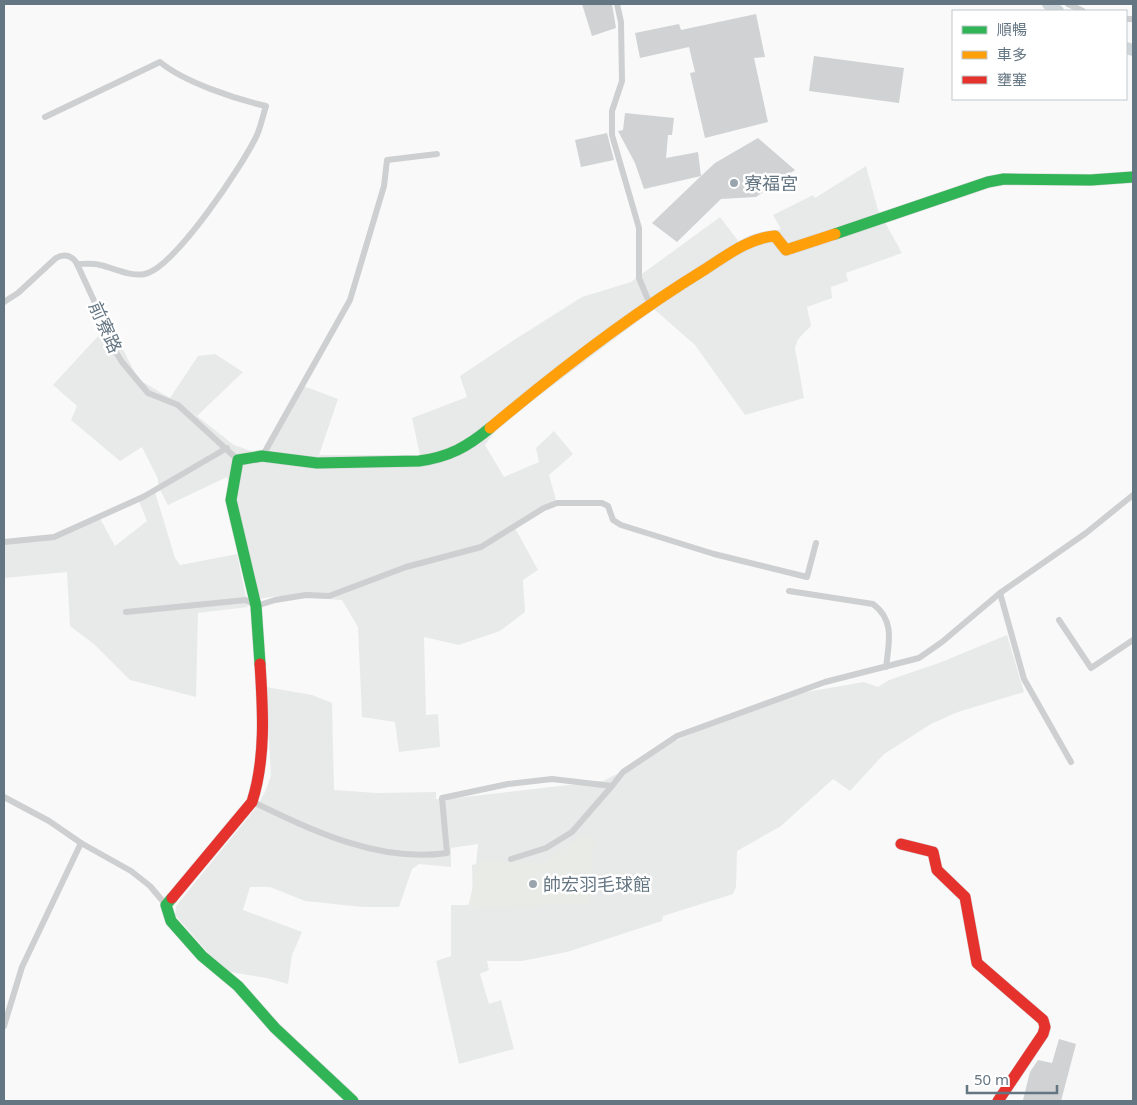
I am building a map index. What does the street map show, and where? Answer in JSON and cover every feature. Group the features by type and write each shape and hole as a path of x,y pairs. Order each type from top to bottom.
{"street":[{"path":"353,1101 276,1028 238,986 202,956 171,921 166,905 252,802 258,783 263,716 259,629 256,606 232,500 238,460 262,456 317,463 434,459 468,446 529,395 650,303 736,249 760,237 775,236 786,250 988,182 1004,179 1091,180 1133,177"},
{"path":"901,844 933,852 933,865 943,880 951,883 966,898 976,963 1041,1017 1045,1027 1044,1034 998,1101"}],"lane":[{"path":"617,4 621,22 622,81 612,112 612,135 639,228 639,278 650,303"},
{"path":"1068,4 1081,10"},
{"path":"4,302 18,293 60,256 72,258 77,264 98,264 134,274 146,274 156,269 187,238 218,199 258,134 266,106 250,102 174,73 160,62 46,117"},
{"path":"262,456 350,300 384,186 387,160 437,154"},
{"name":"前寮路","path":"77,264 109,333 114,350 122,362 148,393 178,405 238,460"},
{"path":"4,542 54,537 143,497 226,448"},
{"path":"511,859 546,848 572,832 623,772 677,736 825,682 886,668 919,658 942,642 1000,593 1086,533 1133,495"},
{"path":"126,612 246,600 256,606 275,600 306,595 329,596 406,567 481,547 544,508 557,503 602,503 608,506 613,520 621,525 714,554 808,577 816,543"},
{"path":"789,591 872,604 878,608 886,618 889,631 886,668"},
{"path":"1000,593 1024,679 1071,762"},
{"path":"1059,620 1091,668 1133,640"},
{"path":"252,802 328,837 422,857 447,853 442,798 508,784 552,779 612,786"},
{"path":"4,796 49,821 81,843 136,875 150,886 166,905"},
{"path":"4,1026 22,967 81,843"}],"shaded area":[{"path":"866,166 878,210 902,253 846,273 848,281 831,287 832,298 807,307 811,326 798,339 795,348 804,398 745,415 695,345 654,309 499,426 485,445 504,477 539,462 536,448 554,431 573,454 549,475 556,500 515,528 538,570 523,580 525,612 500,631 459,645 424,637 426,715 438,714 440,747 399,752 395,722 362,717 358,627 342,600 278,596 258,599 227,477 168,505 158,486 158,479 142,447 120,461 71,420 77,406 53,385 110,323 138,379 170,398 198,356 215,354 243,372 197,416 234,445 251,451 268,449 301,385 338,399 319,455 420,455 412,418 467,397 460,376 514,340 582,297 631,282 720,217 739,242 781,229 773,215 813,195 815,198"},
{"path":"155,492 175,558 180,565 237,554 248,607 198,613 196,697 130,680 94,644 70,626 67,572 4,578 4,541 52,537 98,515 115,546 147,521 137,496"},
{"path":"1007,635 1024,692 958,712 931,724 884,754 850,791 833,779 781,826 737,851 736,887 733,894 663,916 662,921 567,952 522,961 487,961 489,970 480,974 489,1004 501,1000 514,1049 459,1064 436,961 451,956 451,905 473,905 472,865 476,864 478,844 451,848 451,867 419,864 412,869 399,907 363,907 305,901 270,887 250,887 243,910 302,932 292,955 288,984 267,978 224,971 175,915 176,906 255,809 265,792 271,776 266,687 312,695 332,703 334,790 377,793 436,792 436,799 448,799 603,781 629,768 654,750 755,707 806,692 864,682 878,687 889,680 939,663"},
{"name":"帥宏羽毛球館","path":"578,838 594,838 590,904 468,907 479,861 544,863"}],"building":[{"path":"582,4 612,4 616,28 592,36"},
{"path":"756,14 765,57 754,58 768,122 705,138 690,73 695,72 689,47 640,58 635,33 679,24 681,30"},
{"path":"814,56 904,68 899,103 809,91"},
{"path":"625,113 674,118 672,135 668,135 666,158 698,152 701,176 644,189 635,163 618,131 623,130"},
{"path":"607,133 614,160 581,167 575,140"},
{"name":"寮福宮","path":"758,138 795,170 756,197 721,199 677,242 652,223 715,163"},
{"path":"1059,1039 1076,1044 1061,1101 1023,1100 1030,1072 1038,1060 1052,1063"}],"waterway":[{"path":"1048,4 1057,10"},
{"path":"1127,48 1133,50"}],"traffic: fast":[{"path":"835,234 988,182 1004,179 1091,180 1133,177"},
{"path":"260,664 256,606 231,500 238,460 262,456 317,463 419,461 449,454 473,441 490,428"},
{"path":"172,898 166,905 171,921 202,956 238,986 275,1028 353,1101"}],"traffic: slow":[{"path":"490,428 621,325 738,248 765,237 775,236 786,250 835,234"}],"traffic: jam":[{"path":"172,898 252,802 260,768 262,734 260,664"},
{"path":"901,844 933,852 937,870 965,897 977,963 1043,1020 1045,1027 1043,1034 998,1101"}],"place":[{"name":"寮福宮","path":"734,183"},
{"name":"帥宏羽毛球館","path":"533,884"}]}
